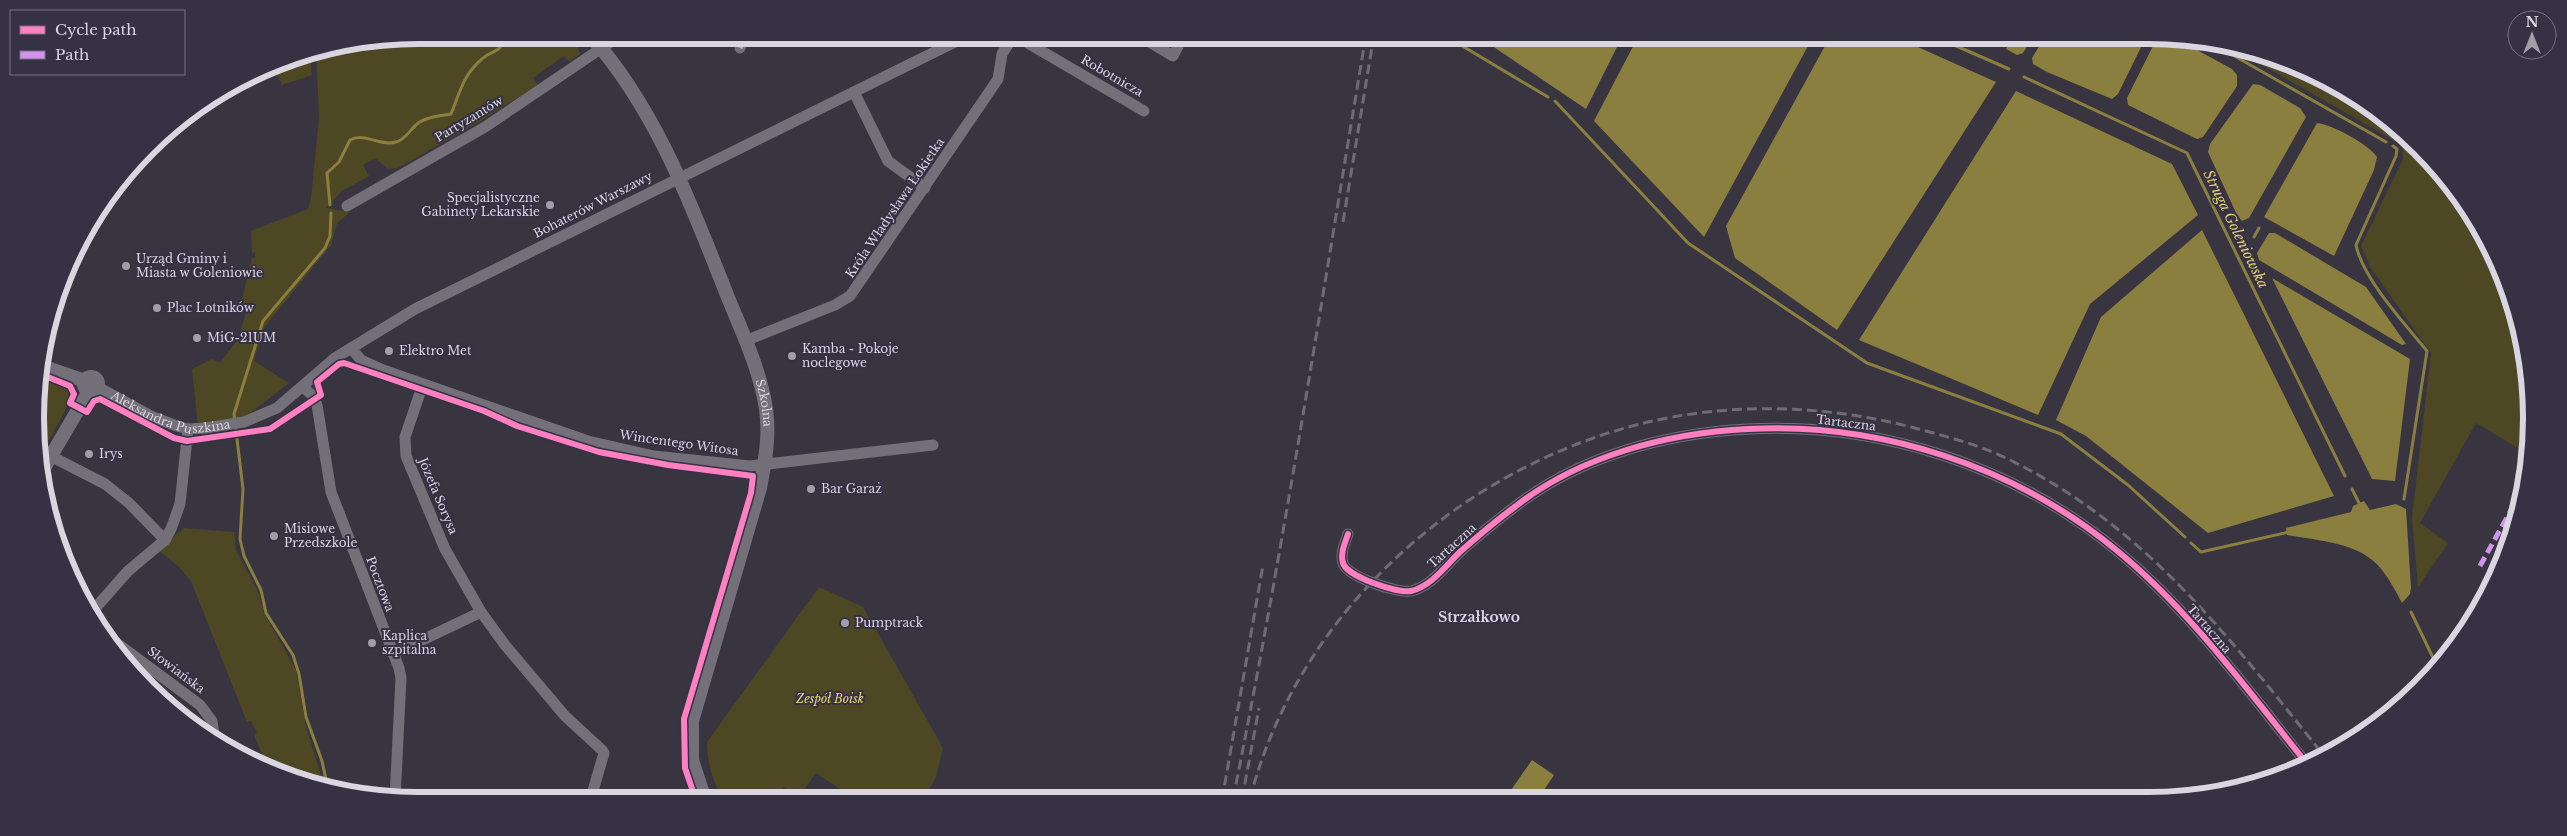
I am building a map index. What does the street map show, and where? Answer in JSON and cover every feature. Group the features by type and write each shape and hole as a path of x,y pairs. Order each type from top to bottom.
{"street":[{"name":"Szkolna","path":"598,44 625,79 680,178 745,340 758,376 766,409 768,426 765,464 753,514 694,712 691,749 695,774 702,792"},
{"name":"Partyzantów","path":"347,206 485,127 608,44"},
{"path":"740,48 742,44"},
{"name":"Bohaterów Warszawy","path":"244,422 277,408 322,368 415,309 951,44"},
{"name":"Króla Władysława Łokietka","path":"745,340 835,305 850,296 998,78 1002,54 1008,44"},
{"name":"Robotnicza","path":"1029,44 1144,111"},
{"path":"1153,44 1172,56 1179,44"},
{"path":"854,92 888,161 925,188"},
{"name":"Wincentego Witosa","path":"351,348 361,360 423,384 618,449 654,456 741,465 933,445"},
{"name":"Aleksandra Puszkina","path":"47,368 91,386 153,417 188,429 228,426 244,422"},
{"name":"Józefa Sorysa","path":"423,384 405,437 406,456 445,549 481,612 505,645 565,716 601,746 604,753 593,792"},
{"path":"47,464 91,386"},
{"name":"Pocztowa","path":"303,386 312,395 317,405 331,492 401,678 395,791"},
{"path":"96,608 128,571 165,540 178,511 188,429"},
{"name":"Tartaczna","path":"1348,534 1342,558 1346,568 1357,576 1390,588 1411,591 1429,582 1518,504 1555,479 1600,459 1689,435 1748,429 1846,433 1891,441 1932,452 1984,471 2025,490 2078,522 2114,548 2145,576 2197,631 2303,759"},
{"path":"46,454 105,484 129,502 165,540"},
{"path":"393,654 481,612"},
{"name":"Słowiańska","path":"122,647 200,705 212,721 213,731"}],"green space":[{"path":"418,44 574,44 580,54 569,61 564,56 533,78 538,85 479,122 398,168 388,169 375,158 363,165 369,176 342,191 326,208 350,212 337,223 331,245 263,329 254,361 289,383 245,417 198,426 192,369 212,359 220,363 237,340 248,308 243,305 242,299 252,258 255,257 255,252 252,253 251,231 308,209 311,198 319,118 316,58 345,51 369,47"},
{"path":"2251,58 2295,73 2364,112 2414,153 2446,190 2473,231 2485,252 2503,298 2516,345 2520,369 2523,418 2521,450 2476,423 2420,523 2448,543 2418,587 2412,518 2431,353 2370,267 2361,246 2403,159 2402,145"},
{"path":"311,60 312,75 282,85 276,72"},
{"path":"46,378 62,384 72,392 65,411 49,440 45,441"},
{"path":"184,528 234,532 236,550 258,592 264,613 296,670 306,727 322,779 264,759 254,735 257,733 251,721 247,722 191,581 179,567 158,550"},
{"name":"Zespół Boisk","path":"819,587 863,607 943,748 936,777 928,792 840,792 840,789 816,773 803,792 791,792 783,787 780,792 719,792 709,765 707,742"}],"shaded area":[{"path":"1489,44 1618,44 1586,109"},
{"path":"1634,44 1809,44 1704,237 1594,121"},
{"path":"1826,44 1911,44 1996,82 1837,330 1735,258 1726,226"},
{"path":"2008,44 2028,44 2023,53 2017,55 2006,49"},
{"path":"2041,44 2143,44 2118,94 2112,99 2047,72 2033,64 2032,58"},
{"path":"2154,44 2190,46 2232,69 2237,75 2237,86 2203,137 2197,139 2128,105 2127,98"},
{"path":"2253,84 2260,85 2300,108 2306,117 2249,218 2242,221 2237,215 2208,152 2210,144"},
{"path":"2016,91 2172,164 2198,215 2090,304 2038,415 1859,340"},
{"path":"2317,123 2350,136 2367,147 2377,157 2374,170 2334,256 2264,217"},
{"path":"2202,230 2334,496 2208,533 2086,436 2056,420 2101,317"},
{"path":"2269,233 2275,233 2366,287 2406,344 2402,345 2259,260 2257,253"},
{"path":"2272,278 2410,359 2395,481 2372,479"},
{"path":"2364,501 2370,510 2396,504 2406,509 2411,588 2410,594 2402,603 2382,570 2363,554 2339,544 2287,535 2286,528 2351,512 2353,506"},
{"path":"1532,760 1554,775 1543,792 1510,792"}],"waterway":[{"name":"Struga Goleniowska","path":"330,205 327,173 339,162 350,140 367,138 385,143 396,142 405,137 420,122 433,117 451,114 470,71 485,56 498,50 502,44"},
{"path":"1459,44 1548,97"},
{"name":"Struga Goleniowska","path":"1952,44 2009,69"},
{"path":"2228,53 2386,142"},
{"name":"Struga Goleniowska","path":"2024,77 2187,153 2345,476"},
{"path":"1555,101 1688,243 1867,363 2061,434 2128,485 2185,537"},
{"path":"2393,146 2397,149 2396,156 2356,245 2367,272 2386,301 2427,351 2404,499"},
{"name":"Struga Goleniowska","path":"326,780 322,761 306,717 299,674 293,655 266,613 261,590 244,556 240,539 243,489 234,414 263,321 325,248 330,236 331,213"},
{"path":"2254,237 2259,228"},
{"name":"Struga Goleniowska","path":"2352,489 2361,507"},
{"path":"2191,543 2201,552 2289,532"},
{"name":"Struga Goleniowska","path":"2411,612 2434,660"}],"railway":[{"path":"1234,792 1286,513 1364,44"},
{"path":"1343,222 1373,44"},
{"path":"1252,792 1272,733 1304,670 1345,613 1392,561 1446,516 1506,478 1569,447 1636,425 1704,412 1739,409 1808,410 1877,419 1911,427 1986,449 2059,487 2104,519 2146,553 2184,590 2256,671 2320,751"},
{"path":"1223,792 1263,565"},
{"path":"1243,792 1259,708"}],"marked path":[{"path":"740,48 742,44"},
{"path":"2480,566 2511,510"}],"cycle path":[{"path":"46,376 70,386 74,394 70,403 87,412 94,401 100,399 174,438 187,441 270,429 321,395 317,382 339,364 344,363 484,411 517,426 599,452 668,465 753,476 751,493 684,719 685,768 693,792"},
{"path":"1348,534 1342,556 1346,568 1373,583 1395,590 1411,591 1426,585 1481,533 1541,488 1568,473 1626,450 1687,436 1717,431 1748,429 1797,429 1846,433 1895,442 1943,455 1989,473 2033,494 2076,520 2115,549 2168,598 2193,625 2303,759"}],"place":[{"name":"Specjalistyczne Gabinety Lekarskie","path":"550,205"},
{"name":"Urząd Gminy i Miasta w Goleniowie","path":"126,266"},
{"name":"Plac Lotników","path":"157,308"},
{"name":"MiG-21UM","path":"197,338"},
{"name":"Elektro Met","path":"389,351"},
{"name":"Kamba - Pokoje noclegowe","path":"792,356"},
{"name":"Irys","path":"89,454"},
{"name":"Bar Garaż","path":"811,489"},
{"name":"Misiowe Przedszkole","path":"274,536"},
{"name":"Pumptrack","path":"845,623"},
{"name":"Kaplica szpitalna","path":"372,643"}],"district":[{"name":"Strzałkowo","path":"1479,617"}]}
